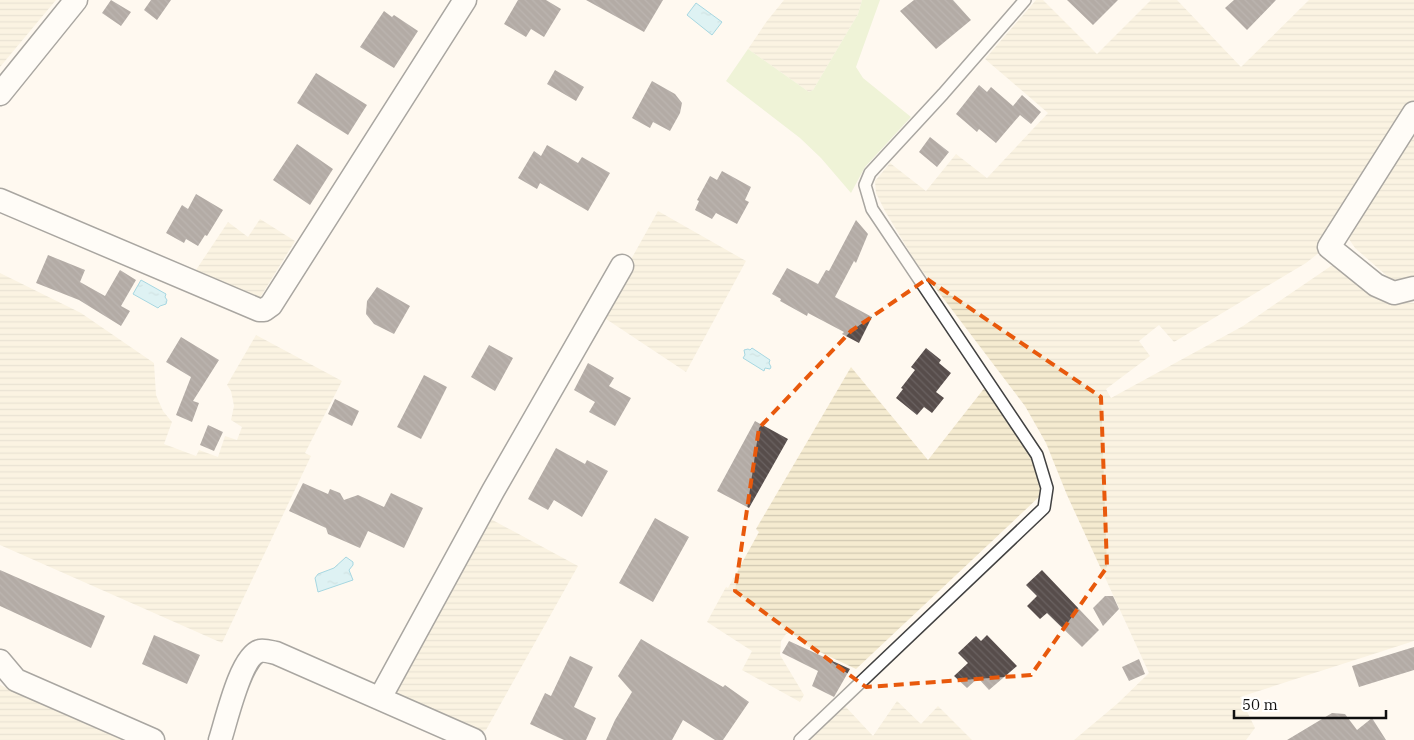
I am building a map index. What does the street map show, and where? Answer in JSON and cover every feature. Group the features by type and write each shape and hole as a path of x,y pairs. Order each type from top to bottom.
{"street":[{"path":"0,94 76,0"},
{"path":"0,200 259,310 264,310 271,305 466,0"},
{"path":"1414,113 1329,248 1376,285 1394,293 1414,288"},
{"path":"380,698 493,491 622,266"},
{"path":"220,740 242,670 250,657 260,651 276,653 474,740"},
{"path":"0,661 16,680 153,740"}],"lane":[{"path":"800,740 1044,508 1047,488 1036,455 872,209 865,185 870,173 943,94 1025,0"}],"highlighted area":[{"path":"927,279 1101,397 1107,567 1031,675 866,687 735,591 759,428 851,331"}],"shaded area":[{"path":"0,0 56,0 0,67"},
{"path":"784,0 862,0 858,14 813,90 809,92 748,49"},
{"path":"1036,0 1043,0 1097,54 1151,0 1177,0 1241,67 1309,0 1414,0 1414,110 1325,248 1306,263 1174,342 1159,325 1139,341 1150,356 1106,389 1111,398 1243,326 1331,266 1342,267 1386,300 1414,303 1414,641 1240,697 1255,728 1246,740 1074,740 1117,704 1149,673 1067,495 1046,443 1025,406 915,261 876,193 875,181 890,163 926,191 956,154 987,178 1048,113 985,59"},
{"path":"1414,135 1414,277 1400,284 1395,283 1355,248 1349,239 1372,198"},
{"path":"658,211 746,261 686,372 600,315"},
{"path":"260,219 295,241 258,301 194,273 228,222 248,237"},
{"path":"0,273 81,313 154,363 156,395 163,411 172,422 164,444 196,456 199,450 218,457 225,436 237,440 242,427 231,420 234,406 231,391 227,385 256,335 342,381 305,453 311,456 222,643 0,545"},
{"path":"851,367 928,460 986,386 1028,447 1042,482 1040,496 856,669 805,645 792,633 786,634 781,641 780,655 804,695 800,702 742,670 752,651 707,622 759,532 756,529"},
{"path":"487,517 578,566 486,730 478,734 392,695"},
{"path":"0,685 128,740 0,740"},
{"path":"897,701 921,724 938,706 972,740 808,740 845,706 873,736"}],"green space":[{"path":"862,0 880,0 856,67 863,78 911,117 865,167 851,193 821,158 800,138 726,81 748,49 809,92 813,90 858,14"}],"water":[{"path":"696,3 722,22 712,35 687,15"},
{"path":"141,280 166,294 166,304 158,308 133,294"},
{"path":"752,348 770,360 770,369 765,368 764,371 743,358 745,355 744,350"},
{"path":"346,557 353,562 349,570 353,580 318,592 315,578 318,574 334,568"}],"building":[{"path":"111,0 131,12 121,26 102,13"},
{"path":"151,0 171,0 157,20 144,10"},
{"path":"518,0 546,0 561,9 544,37 531,29 526,37 504,24"},
{"path":"586,0 663,0 644,32"},
{"path":"914,0 953,0 971,20 936,49 900,11"},
{"path":"1067,0 1118,0 1093,25"},
{"path":"1234,0 1276,0 1247,30 1225,8"},
{"path":"384,11 392,17 394,15 418,31 394,68 360,47"},
{"path":"555,70 584,87 576,101 547,84"},
{"path":"316,73 367,105 348,135 297,103"},
{"path":"652,81 675,94 682,103 680,113 670,131 653,122 650,128 632,118"},
{"path":"979,85 987,92 991,87 1013,106 1022,95 1041,112 1031,124 1020,115 996,143 979,129 977,132 956,114"},
{"path":"930,137 949,152 937,167 919,152"},
{"path":"297,144 333,169 310,205 273,180"},
{"path":"547,145 578,163 582,157 610,173 588,211 540,183 537,189 518,178 534,151 541,156"},
{"path":"722,171 751,187 745,200 749,202 737,224 716,213 712,219 695,210 699,201 697,200 710,176 717,180"},
{"path":"196,194 223,210 207,236 205,235 198,246 186,239 184,243 166,233 182,205 188,209"},
{"path":"856,220 868,234 856,263 854,261 835,297 872,317 859,343 842,334 844,332 808,313 807,316 780,301 781,299 772,294 787,268 818,284 826,270 829,271"},
{"path":"48,255 85,270 80,282 105,296 120,270 136,280 121,306 130,311 121,326 79,300 36,283"},
{"path":"377,287 410,306 394,334 374,324 366,314 367,301"},
{"path":"181,337 219,360 193,401 199,403 192,422 176,415 191,377 166,362"},
{"path":"489,345 513,358 495,391 471,377"},
{"path":"926,348 941,360 939,363 951,373 936,392 944,398 932,413 924,407 917,415 896,398 915,370 911,367"},
{"path":"588,363 614,378 609,386 631,398 615,426 589,412 595,402 574,390"},
{"path":"424,375 447,387 421,439 397,427"},
{"path":"335,399 359,411 352,426 328,414"},
{"path":"755,421 788,439 749,508 717,491"},
{"path":"208,425 223,432 214,451 200,445"},
{"path":"556,448 585,464 587,460 608,471 582,517 554,500 548,510 528,499"},
{"path":"303,483 328,494 330,489 340,493 344,500 358,495 384,507 391,493 423,508 404,548 368,531 360,548 328,534 326,528 289,511"},
{"path":"655,518 689,537 653,602 619,583"},
{"path":"0,570 105,616 91,648 0,606"},
{"path":"1042,570 1099,630 1082,647 1047,613 1040,619 1027,606 1037,596 1026,585"},
{"path":"1105,596 1113,596 1119,609 1103,626 1093,608"},
{"path":"154,635 200,655 187,684 142,664"},
{"path":"987,635 1017,666 989,690 978,678 967,688 954,676 968,663 958,653 976,636 981,641"},
{"path":"641,639 723,687 725,685 749,702 723,740 715,740 683,720 672,740 606,740 615,720 632,692 618,676"},
{"path":"789,641 850,669 834,697 812,686 818,671 782,653"},
{"path":"1414,647 1414,670 1359,687 1352,666"},
{"path":"570,656 593,667 574,707 596,718 586,740 564,740 530,724 545,693 551,696"},
{"path":"1139,659 1145,674 1129,681 1122,667"},
{"path":"1332,713 1345,714 1357,730 1372,718 1386,740 1287,740"}]}
